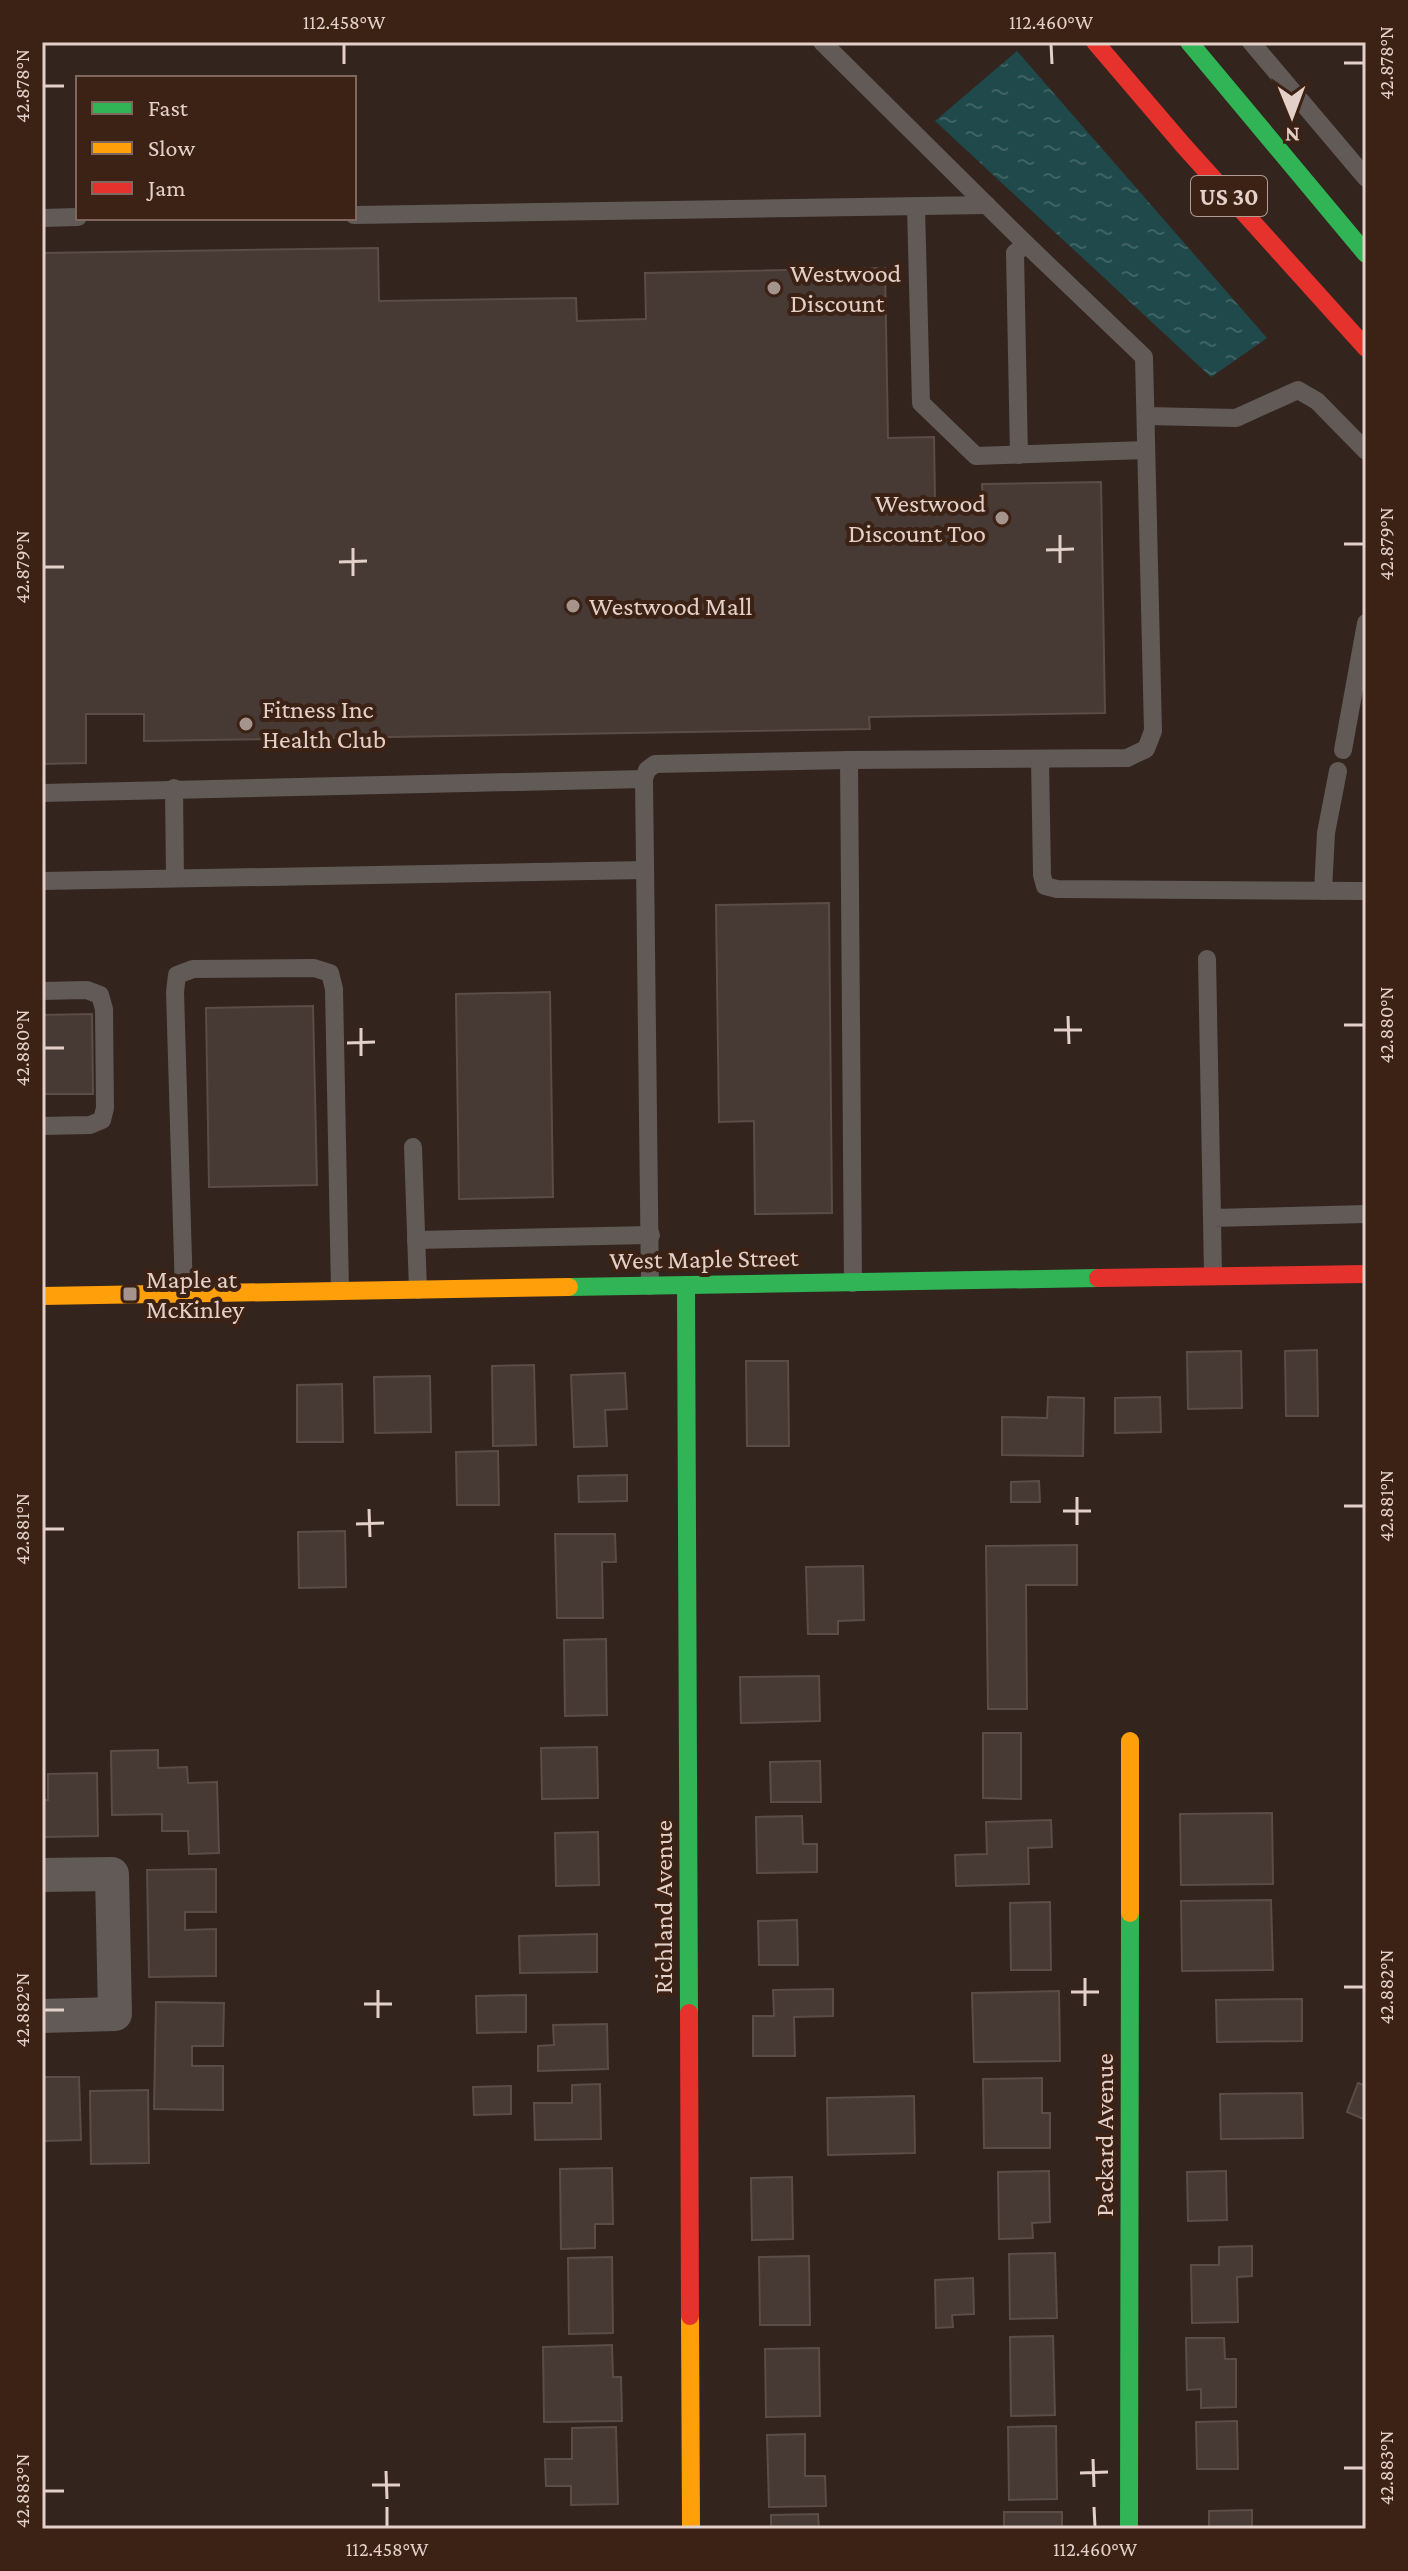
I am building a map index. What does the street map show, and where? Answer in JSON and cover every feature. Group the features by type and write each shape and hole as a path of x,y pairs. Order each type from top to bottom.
{"street":[{"name":"US 30","path":"1095,42 1183,145 1366,348"},
{"name":"US 30","path":"1189,42 1366,254"},
{"name":"West Maple Street","path":"42,1296 1366,1274"},
{"name":"Richland Avenue","path":"686,1285 691,2529"},
{"name":"Packard Avenue","path":"1129,2529 1130,1741"},
{"path":"42,1875 112,1874 115,2014 42,2016"}],"lane":[{"path":"650,1286 644,779 647,770 655,764 1127,758 1146,749 1153,731 1144,357 822,42"},
{"path":"1251,42 1366,178"},
{"path":"356,215 987,205"},
{"path":"916,207 921,403 976,456 1146,450"},
{"path":"42,218 76,217"},
{"path":"1019,455 1015,253 1026,244"},
{"path":"1146,416 1236,418 1298,390 1317,401 1366,451"},
{"path":"1343,750 1366,623"},
{"path":"1040,759 1042,875 1045,886 1057,889 1366,891"},
{"path":"849,760 853,1283"},
{"path":"1323,891 1326,833 1338,771"},
{"path":"42,793 644,779"},
{"path":"174,788 175,878"},
{"path":"42,881 645,870"},
{"path":"1207,959 1213,1276"},
{"path":"184,1293 175,992 177,975 193,969 314,968 330,973 334,989 340,1291"},
{"path":"42,991 87,990 100,995 104,1009 105,1108 102,1120 90,1125 42,1126"},
{"path":"413,1147 418,1290"},
{"path":"1212,1218 1366,1214"},
{"path":"416,1240 651,1235"}],"water":[{"path":"1017,51 1267,338 1211,377 935,121"}],"building":[{"name":"Westwood Mall","path":"378,248 379,301 576,298 577,321 646,319 645,273 885,268 888,438 934,437 935,500 983,500 982,484 1101,482 1105,713 869,717 870,729 144,741 144,714 86,714 86,763 42,764 42,253"},
{"path":"829,903 832,1213 755,1214 754,1121 719,1122 716,905"},
{"path":"550,992 553,1197 459,1199 456,994"},
{"path":"313,1006 317,1185 209,1187 206,1008"},
{"path":"92,1014 93,1094 42,1094 42,1015"},
{"path":"1317,1350 1318,1416 1286,1416 1285,1351"},
{"path":"1241,1351 1242,1408 1188,1409 1187,1352"},
{"path":"746,1361 788,1361 789,1446 747,1446"},
{"path":"534,1365 536,1445 493,1446 492,1366"},
{"path":"625,1373 627,1409 605,1410 607,1446 574,1447 571,1375"},
{"path":"430,1376 431,1432 375,1433 374,1377"},
{"path":"342,1384 343,1442 297,1442 297,1385"},
{"path":"1048,1397 1084,1398 1083,1456 1002,1455 1002,1417 1047,1418"},
{"path":"1160,1397 1161,1432 1115,1433 1115,1398"},
{"path":"498,1451 499,1505 457,1505 456,1452"},
{"path":"627,1475 627,1501 579,1502 578,1476"},
{"path":"1039,1481 1040,1502 1011,1502 1011,1482"},
{"path":"345,1531 346,1587 299,1588 298,1532"},
{"path":"555,1534 615,1534 616,1562 602,1562 603,1618 557,1618"},
{"path":"1077,1545 1077,1585 1026,1585 1027,1709 988,1709 986,1546"},
{"path":"863,1566 864,1620 838,1621 838,1634 808,1634 806,1567"},
{"path":"606,1639 607,1715 565,1716 564,1640"},
{"path":"819,1676 820,1721 741,1723 740,1677"},
{"path":"983,1733 1021,1733 1021,1799 983,1798"},
{"path":"597,1747 598,1798 542,1799 541,1748"},
{"path":"158,1750 158,1768 187,1767 188,1783 217,1782 219,1853 189,1854 188,1831 162,1831 162,1814 112,1815 111,1751"},
{"path":"820,1761 821,1802 771,1802 770,1762"},
{"path":"97,1773 98,1836 42,1837 42,1800 48,1800 48,1774"},
{"path":"1272,1813 1273,1884 1181,1885 1180,1814"},
{"path":"802,1816 803,1844 817,1844 817,1872 757,1873 756,1817"},
{"path":"1051,1820 1052,1847 1028,1848 1029,1884 956,1886 955,1855 987,1854 986,1822"},
{"path":"598,1832 599,1885 556,1886 555,1833"},
{"path":"216,1869 216,1912 185,1912 185,1930 216,1929 216,1976 149,1977 147,1870"},
{"path":"1271,1900 1273,1970 1182,1971 1181,1901"},
{"path":"1050,1902 1051,1970 1011,1970 1010,1903"},
{"path":"797,1920 798,1965 759,1965 758,1921"},
{"path":"597,1934 597,1972 520,1973 519,1936"},
{"path":"833,1989 833,2016 794,2017 795,2056 753,2056 753,2016 774,2016 773,1990"},
{"path":"1059,1991 1060,2061 974,2062 972,1993"},
{"path":"526,1995 526,2032 477,2033 476,1996"},
{"path":"1302,1999 1302,2041 1217,2042 1216,2000"},
{"path":"156,2002 224,2003 223,2046 192,2046 192,2066 223,2066 223,2110 154,2109"},
{"path":"607,2024 608,2069 538,2071 538,2046 554,2045 553,2025"},
{"path":"42,2077 79,2077 81,2140 42,2141"},
{"path":"1042,2078 1042,2113 1050,2113 1050,2148 984,2148 983,2079"},
{"path":"1358,2083 1366,2086 1366,2120 1347,2112"},
{"path":"600,2084 601,2139 535,2140 534,2103 572,2103 572,2085"},
{"path":"511,2086 511,2114 474,2115 473,2087"},
{"path":"148,2090 149,2163 91,2164 90,2091"},
{"path":"1302,2093 1303,2138 1221,2139 1220,2094"},
{"path":"914,2096 915,2153 828,2155 827,2098"},
{"path":"612,2168 613,2224 595,2224 595,2248 561,2249 560,2169"},
{"path":"1049,2171 1050,2222 1032,2223 1033,2238 999,2239 998,2172"},
{"path":"1226,2171 1227,2220 1188,2221 1187,2172"},
{"path":"792,2177 793,2239 752,2240 751,2178"},
{"path":"1252,2246 1252,2276 1237,2277 1238,2322 1192,2323 1191,2265 1219,2265 1219,2247"},
{"path":"1055,2253 1057,2318 1010,2319 1009,2254"},
{"path":"809,2256 810,2325 760,2325 759,2257"},
{"path":"612,2257 613,2333 569,2334 568,2258"},
{"path":"973,2278 974,2314 952,2315 953,2327 936,2328 935,2280"},
{"path":"1053,2336 1055,2415 1011,2416 1010,2337"},
{"path":"1186,2338 1224,2338 1225,2359 1236,2359 1236,2407 1201,2408 1201,2389 1187,2390"},
{"path":"612,2345 613,2377 621,2377 622,2421 544,2422 543,2347"},
{"path":"819,2348 820,2416 766,2417 765,2349"},
{"path":"1237,2421 1238,2469 1197,2469 1196,2422"},
{"path":"1056,2426 1057,2499 1009,2500 1008,2427"},
{"path":"616,2427 618,2504 571,2505 571,2486 546,2486 545,2459 572,2459 572,2428"},
{"path":"805,2434 805,2476 825,2476 826,2506 769,2507 767,2435"},
{"path":"1252,2510 1252,2529 1209,2529 1209,2511"},
{"path":"1004,2512 1062,2512 1062,2529 1004,2529"},
{"path":"818,2514 819,2529 771,2529 771,2515"},
{"path":"623,2527 623,2529 566,2529"}],"traffic: fast":[{"path":"1189,42 1366,254"},
{"path":"569,1287 1098,1278"},
{"path":"686,1285 689,2013"},
{"path":"1129,2529 1130,1913"}],"traffic: slow":[{"path":"42,1296 569,1287"},
{"path":"1130,1741 1130,1913"},
{"path":"690,2316 691,2529"}],"traffic: jam":[{"path":"1095,42 1183,145 1366,348"},
{"path":"1098,1278 1366,1274"},
{"path":"689,2013 690,2316"}],"place":[{"name":"Westwood Discount","path":"774,288"},
{"name":"Westwood Discount Too","path":"1002,518"},
{"name":"Westwood Mall","path":"573,606"},
{"name":"Fitness Inc Health Club","path":"246,724"},
{"name":"Maple at McKinley","path":"130,1294"}]}
